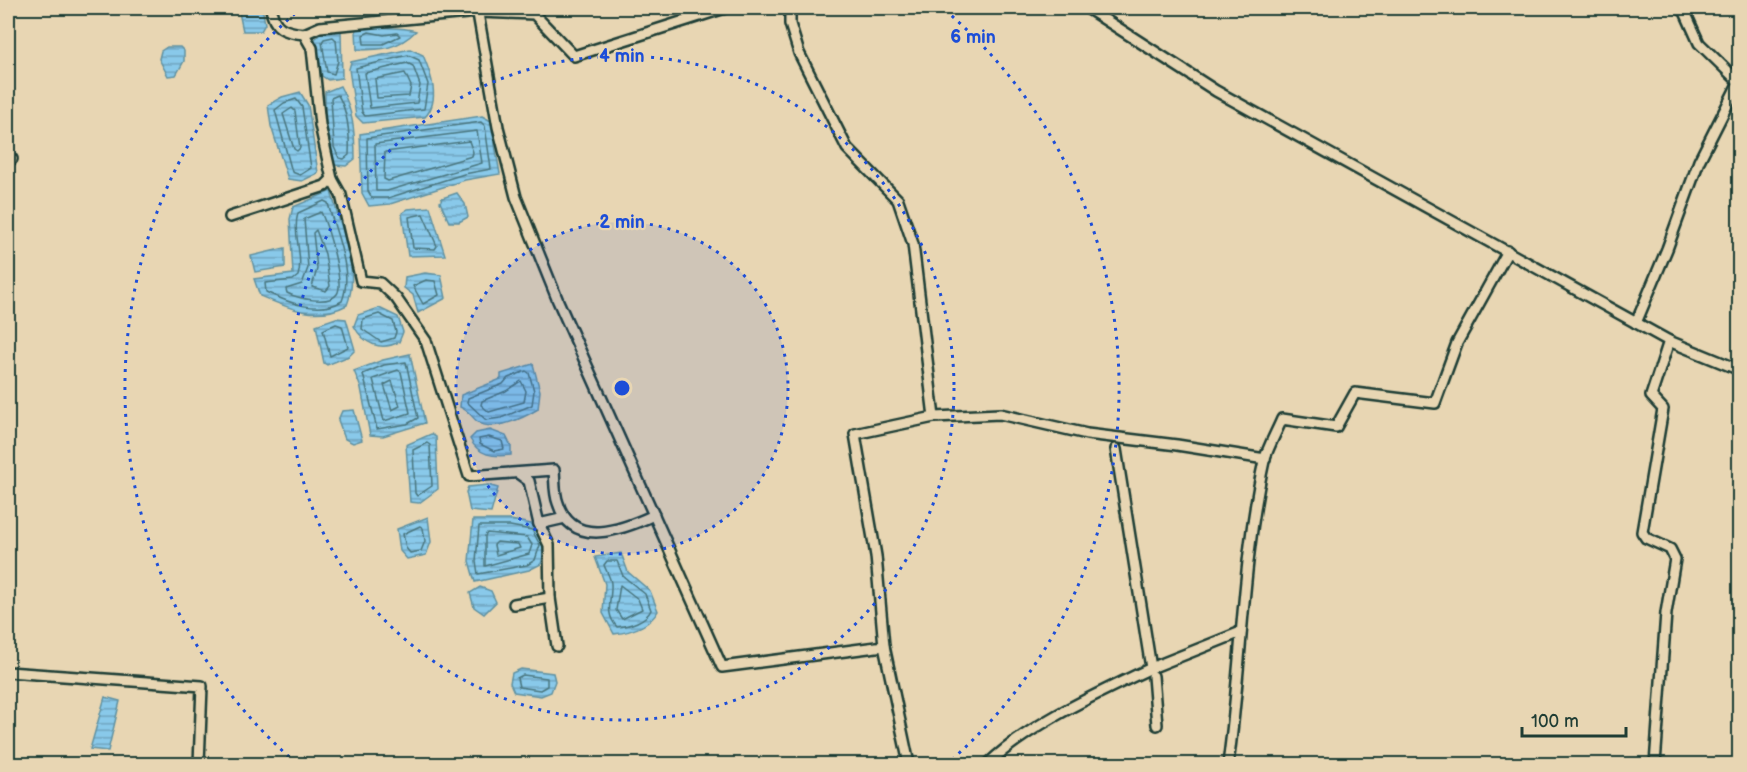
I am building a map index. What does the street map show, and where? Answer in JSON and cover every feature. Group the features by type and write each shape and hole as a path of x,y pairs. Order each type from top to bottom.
{"street":[{"path":"271,8 272,19 278,28 289,33 304,34 320,27 477,10 534,14 574,56 724,8"},
{"path":"790,8 790,24 798,54 847,148 898,200 913,244 934,417"},
{"path":"1087,8 1216,91 1669,341 1740,370"},
{"path":"1636,323 1667,249 1698,161 1739,82 1699,43 1685,12 1679,8"},
{"path":"477,10 498,127 516,197 558,301 722,667 885,646"},
{"path":"304,34 312,48 320,125 332,178 341,195 361,281 380,283 396,298 426,341 469,476 554,470 557,502 568,523 582,531 607,533 654,515"},
{"path":"230,218 325,186 332,178"},
{"path":"1228,765 1238,698 1241,632 1265,459 1282,419 1336,427 1355,393 1435,403 1457,343 1508,251"},
{"path":"1655,765 1666,614 1675,559 1670,549 1646,538 1641,532 1663,409 1650,396 1669,341"},
{"path":"909,765 885,646 876,556 855,434 934,417 999,414 1087,434 1265,459"},
{"path":"1116,449 1152,672 1157,725"},
{"path":"519,473 529,481 539,524 549,545 550,598 557,646"},
{"path":"539,524 565,518"},
{"path":"514,604 550,598"},
{"path":"988,765 1002,750 1081,702 1241,632"},
{"path":"8,672 202,686 199,765"}],"water":[{"path":"257,9 263,12 265,24 261,31 243,31 239,12"},
{"path":"367,26 416,31 396,45 374,50 357,50 356,30"},
{"path":"341,30 342,78 328,80 322,76 315,39 321,33"},
{"path":"167,47 180,47 184,51 184,61 176,75 168,76 159,59 161,51"},
{"path":"410,49 423,55 429,70 434,95 430,110 425,117 363,123 356,116 349,69 351,62"},
{"path":"340,86 350,112 354,140 355,159 346,166 335,165 327,139 325,92"},
{"path":"300,92 308,105 318,173 302,181 288,179 271,126 268,105 282,97"},
{"path":"482,116 491,121 500,174 465,180 390,204 369,206 362,193 360,134"},
{"path":"331,191 348,248 352,277 347,305 336,310 314,313 293,309 260,296 254,279 293,274 290,219 293,207"},
{"path":"457,193 465,204 468,217 459,222 449,222 440,202 442,198"},
{"path":"430,207 445,255 408,256 402,213 408,209"},
{"path":"285,248 285,267 255,272 251,256"},
{"path":"425,273 441,275 446,298 418,313 413,295 404,288 405,277"},
{"path":"379,308 398,317 403,332 399,342 379,346 368,342 358,333 354,326 358,315"},
{"path":"336,318 346,319 355,350 349,356 327,365 324,363 316,325"},
{"path":"410,354 425,423 383,436 370,435 361,388 354,371 383,360"},
{"path":"533,364 540,391 538,409 509,423 492,426 478,422 460,407 461,395 501,379 501,374"},
{"path":"354,410 362,440 353,443 345,439 338,420 342,411"},
{"path":"490,430 506,436 511,446 511,455 487,454 478,449 470,439 476,433"},
{"path":"431,434 436,437 438,489 419,503 410,502 406,445"},
{"path":"488,485 498,488 491,513 470,511 466,492 468,487"},
{"path":"428,517 431,542 426,555 407,559 400,551 397,529"},
{"path":"473,520 511,520 536,525 547,544 541,564 529,570 475,582 469,561"},
{"path":"621,553 628,572 650,591 658,611 650,621 639,628 614,634 603,613 605,584 595,557"},
{"path":"480,587 491,591 496,602 484,614 474,607 470,593"},
{"path":"521,669 553,673 555,681 551,692 541,696 514,692 510,683 512,673"},
{"path":"105,697 120,701 108,751 90,749"}]}
